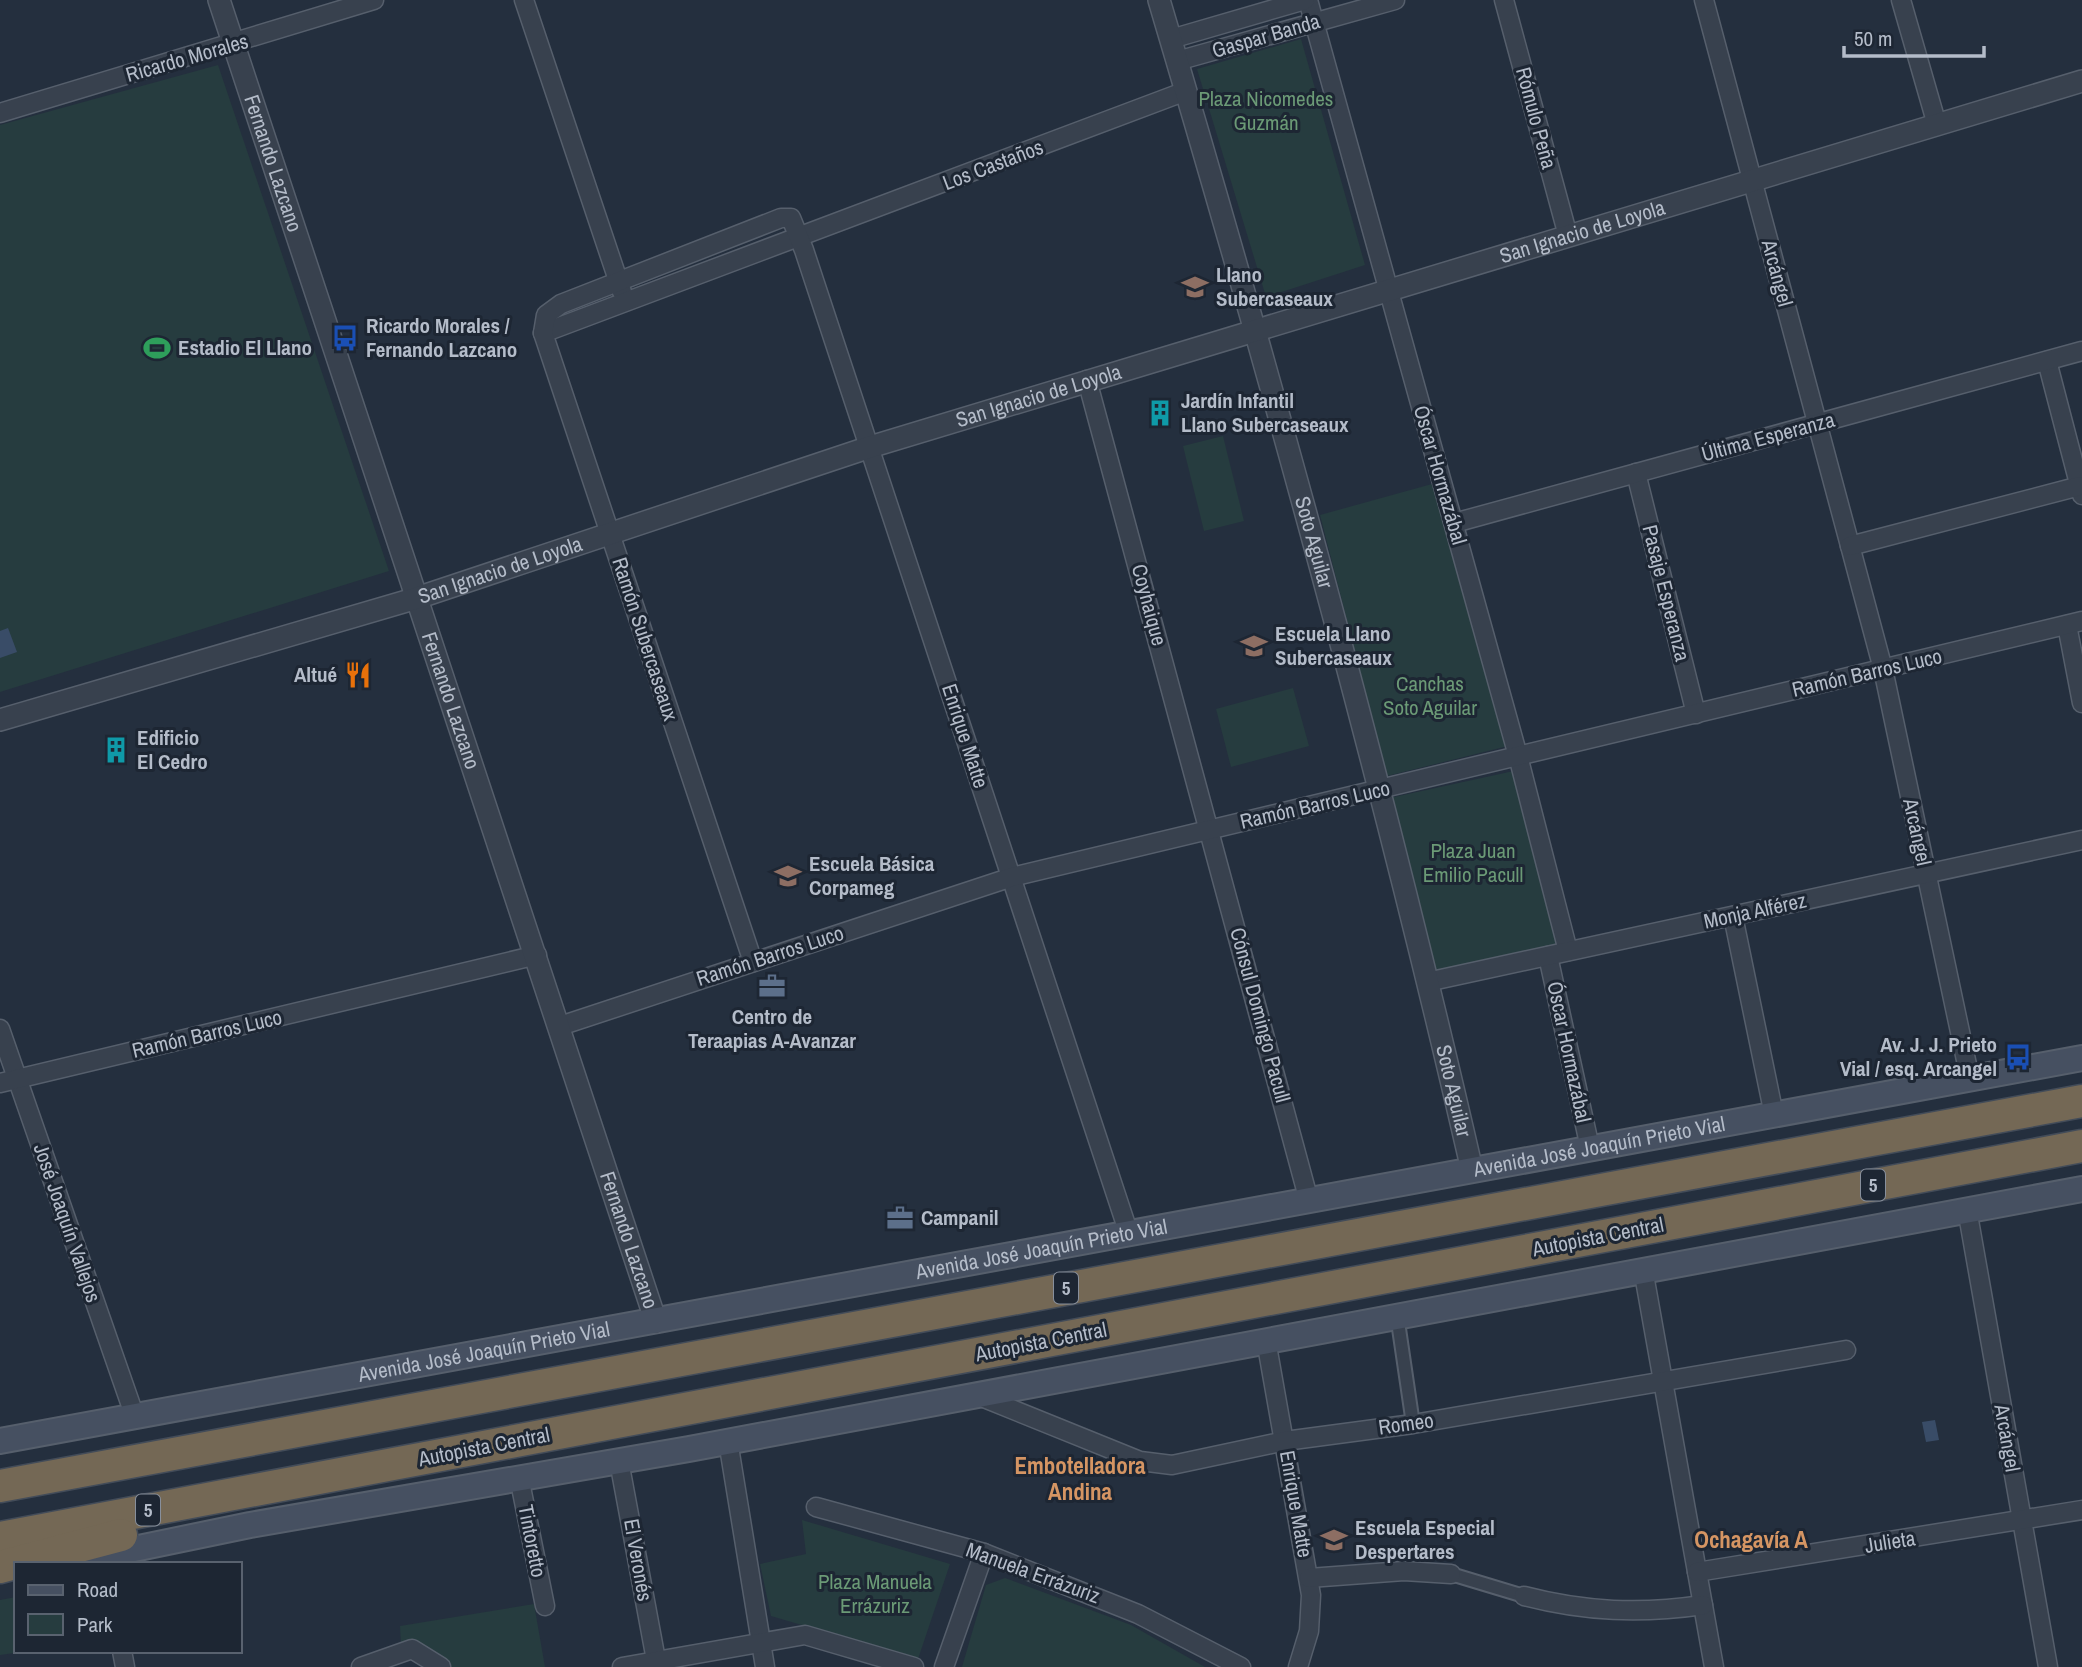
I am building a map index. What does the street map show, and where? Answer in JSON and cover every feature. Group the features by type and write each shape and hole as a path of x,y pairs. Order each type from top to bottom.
{"highway":[{"name":"5","path":"0,1486 2082,1101"},
{"name":"Autopista Central","path":"0,1538 2082,1146"},
{"path":"0,1465 164,1457"},
{"path":"19,1562 248,1500 297,1482"}],"main road":[{"name":"Avenida José Joaquín Prieto Vial","path":"0,1441 2082,1058"},
{"path":"82,1562 102,1560 250,1525 619,1461 2082,1189"}],"street":[{"name":"Fernando Lazcano","path":"219,0 656,1322"},
{"name":"Ricardo Morales","path":"0,113 374,0"},
{"path":"524,0 625,303"},
{"name":"Soto Aguilar","path":"1159,0 1258,330 1427,982 1472,1170"},
{"name":"Gaspar Banda","path":"1171,39 1307,0"},
{"name":"Óscar Hormazábal","path":"1307,0 1518,756 1567,951"},
{"name":"Gaspar Banda","path":"1177,61 1395,0"},
{"name":"Rómulo Peña","path":"1504,0 1568,236"},
{"name":"Arcángel","path":"1704,0 1883,669 1970,1079"},
{"path":"1901,0 1937,125"},
{"name":"San Ignacio de Loyola","path":"0,720 417,598 870,447 1087,380 2082,81"},
{"name":"Los Castaños","path":"543,333 1186,91"},
{"path":"543,333 547,315 561,304 781,218 791,218 800,238"},
{"name":"Enrique Matte","path":"800,238 1129,1234"},
{"name":"Ramón Subercaseaux","path":"543,333 753,962"},
{"name":"Última Esperanza","path":"1454,523 2082,351"},
{"path":"1850,546 2081,491 2047,360"},
{"name":"Coyhaique","path":"1087,380 1211,830"},
{"name":"Pasaje Esperanza","path":"1636,473 1696,714"},
{"path":"2074,623 2082,702"},
{"name":"Ramón Barros Luco","path":"560,1026 1012,877 2074,623"},
{"name":"Cónsul Domingo Pacull","path":"1211,830 1309,1201"},
{"name":"Monja Alférez","path":"1427,982 2082,840"},
{"path":"1733,916 1774,1115"},
{"name":"Ramón Barros Luco","path":"9,1082 537,956"},
{"name":"Óscar Hormazábal","path":"1548,956 1590,1148"},
{"name":"José Joaquín Vallejos","path":"0,1029 9,1082 135,1417"},
{"name":"Arcángel","path":"1967,1209 2048,1667"},
{"path":"1643,1269 1714,1667"},
{"path":"1397,1315 1413,1424"},
{"name":"Enrique Matte","path":"1266,1340 1309,1578 1309,1631 1298,1667"},
{"name":"Romeo","path":"976,1394 1149,1464 1172,1465 1286,1441 1413,1424 1846,1350"},
{"path":"728,1441 765,1667"},
{"name":"El Veronés","path":"619,1461 656,1660"},
{"name":"Tintoretto","path":"519,1477 545,1606"},
{"name":"Manuela Errázuriz","path":"816,1507 984,1553 1138,1614 1241,1667"},
{"name":"Julieta","path":"1697,1572 2082,1510"},
{"path":"944,1667 984,1553"},
{"path":"1309,1578 1404,1571 1451,1574 1524,1596 1608,1611 1639,1612 1703,1605"},
{"path":"622,1667 805,1635 914,1667"},
{"path":"361,1667 412,1649 441,1667"}],"green space":[{"name":"Plaza Nicomedes Guzmán","path":"1301,39 1365,265 1266,297 1197,69"},
{"name":"Estadio El Llano","path":"218,65 389,571 0,692 0,125"},
{"path":"1223,436 1244,521 1204,531 1183,446"},
{"name":"Canchas Soto Aguilar","path":"1432,484 1508,746 1387,776 1320,515"},
{"path":"1293,688 1309,746 1231,767 1216,709"},
{"name":"Plaza Juan Emilio Pacull","path":"1523,769 1561,950 1431,978 1385,799"},
{"name":"Plaza Manuela Errázuriz","path":"802,1520 950,1564 918,1659 771,1616 760,1564 806,1554"},
{"name":"Plaza Manuela Errázuriz","path":"1005,1578 1131,1625 1205,1667 962,1667 986,1585"},
{"path":"14,1597 14,1653 0,1655 0,1600"},
{"path":"534,1604 545,1667 444,1667 401,1645 400,1626"}],"water":[{"path":"8,628 17,652 0,658 0,631"},
{"path":"1935,1420 1939,1440 1926,1442 1922,1422"}],"place":[{"name":"Llano Subercaseaux","path":"1195,287"},
{"name":"Ricardo Morales / Fernando Lazcano","path":"345,338"},
{"name":"Estadio El Llano","path":"157,348"},
{"name":"Jardín Infantil Llano Subercaseaux","path":"1160,413"},
{"name":"Escuela Llano Subercaseaux","path":"1254,646"},
{"name":"Altué","path":"358,675"},
{"name":"Edificio El Cedro","path":"116,750"},
{"name":"Escuela Básica Corpameg","path":"788,876"},
{"name":"Centro de Teraapias A-Avanzar","path":"772,986"},
{"name":"Av. J. J. Prieto Vial / esq. Arcangel","path":"2018,1057"},
{"name":"Campanil","path":"900,1218"},
{"name":"Escuela Especial Despertares","path":"1334,1540"}],"district":[{"name":"Embotelladora Andina","path":"1080,1479"},
{"name":"Ochagavía A","path":"1751,1540"}]}
